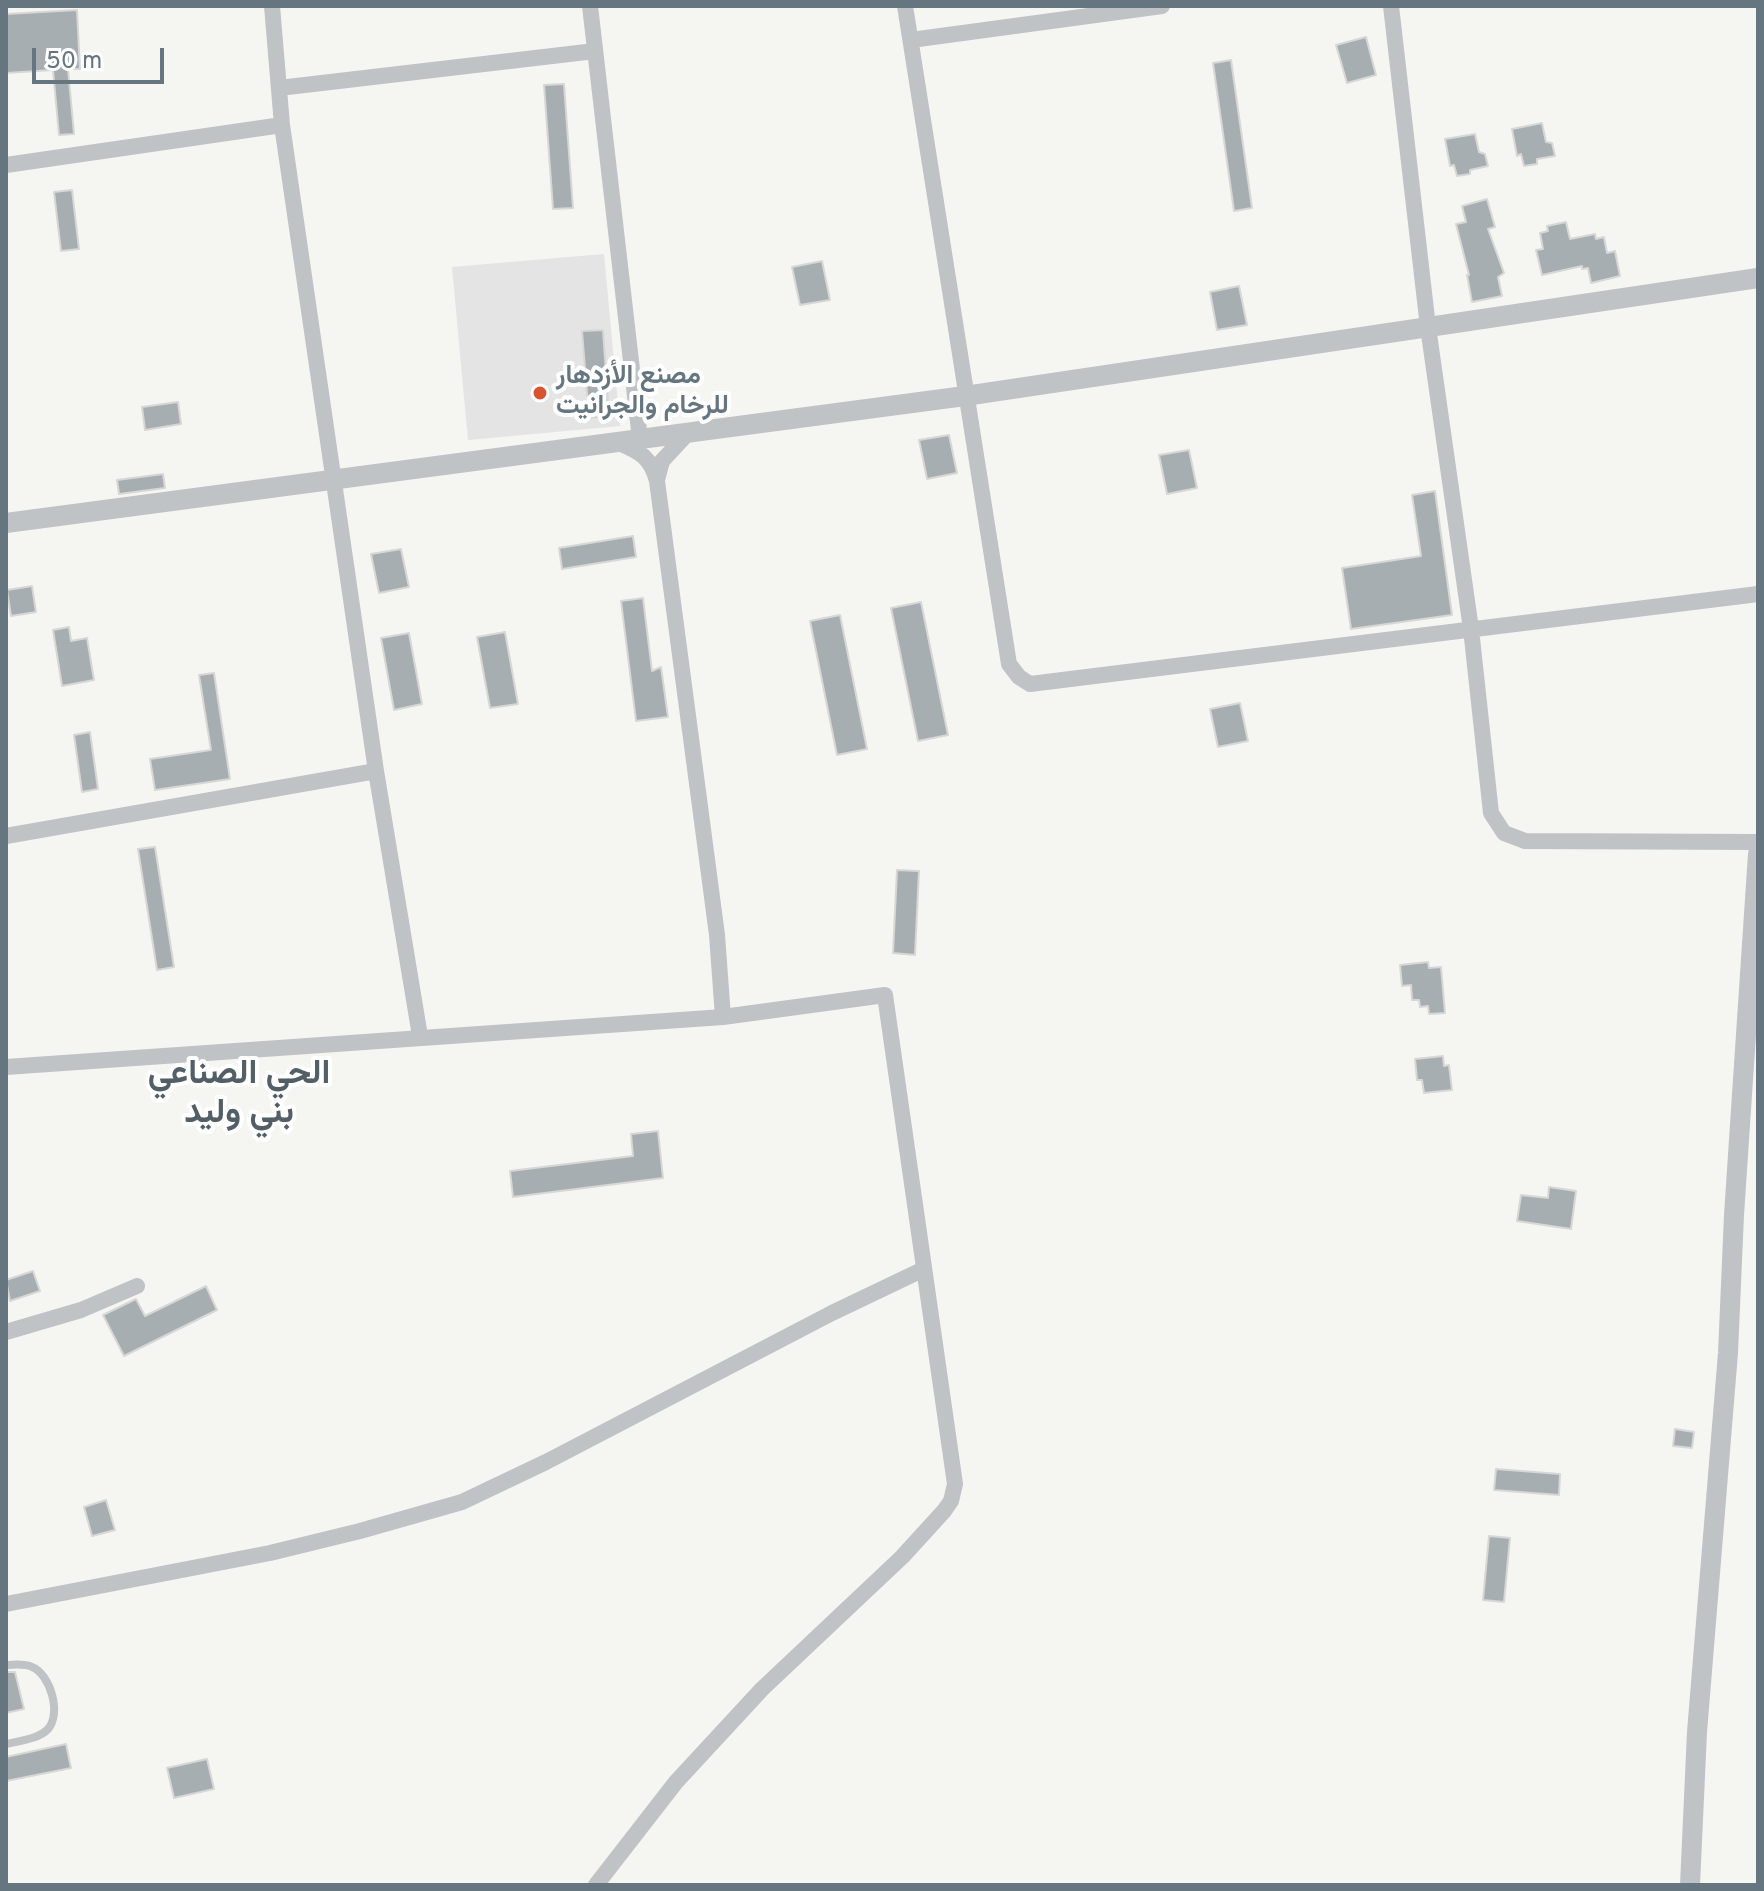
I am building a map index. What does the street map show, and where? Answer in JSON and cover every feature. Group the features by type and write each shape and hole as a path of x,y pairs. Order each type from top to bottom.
{"street":[{"path":"272,6 282,125 376,771 420,1036"},
{"path":"590,6 640,439"},
{"path":"905,6 1009,664 1019,677 1030,684 1758,594"},
{"path":"911,40 1162,6"},
{"path":"1391,6 1428,327 1471,629 1491,813 1504,833 1525,841 1758,842"},
{"path":"279,88 595,51"},
{"path":"6,165 282,125"},
{"path":"6,523 965,396 1758,278"},
{"path":"657,481 662,461 687,434"},
{"path":"613,441 641,452 652,464 657,481 717,935 723,1017"},
{"path":"6,836 376,771"},
{"path":"1690,1885 1697,1732 1728,1353 1758,854"},
{"path":"6,1067 723,1017 885,995 955,1484 951,1501 902,1557 762,1689 676,1782 596,1885"},
{"path":"6,1604 270,1553 462,1502 924,1269"},
{"path":"6,1332 81,1310 137,1286"}],"lane":[{"path":"6,1665 24,1665 41,1673 54,1707 54,1718 44,1732 6,1744"}],"shaded area":[{"path":"604,254 620,426 468,440 452,267"}],"building":[{"path":"77,10 80,69 68,69 74,134 59,135 53,70 6,73 6,14"},
{"path":"1366,37 1376,75 1347,83 1336,45"},
{"path":"1231,60 1252,208 1234,211 1213,63"},
{"path":"564,84 573,208 553,209 544,85"},
{"path":"1542,123 1546,142 1552,143 1555,156 1537,159 1537,164 1524,166 1521,154 1517,156 1512,129"},
{"path":"1475,134 1479,152 1485,154 1488,166 1457,176 1454,165 1450,166 1445,139"},
{"path":"72,190 79,249 61,251 54,192"},
{"path":"1487,199 1495,227 1488,229 1504,273 1498,277 1502,296 1472,302 1469,275 1456,224 1466,222 1462,206"},
{"path":"1566,222 1570,239 1595,234 1596,239 1604,237 1607,253 1615,251 1620,276 1591,283 1588,268 1582,269 1582,266 1542,275 1536,250 1543,249 1540,233 1548,231 1547,226"},
{"path":"822,261 830,300 800,305 792,267"},
{"path":"1239,286 1247,325 1217,330 1210,292"},
{"path":"603,330 609,416 589,418 582,331"},
{"path":"178,402 181,424 145,430 142,407"},
{"path":"949,435 957,473 927,479 919,440"},
{"path":"1189,450 1197,488 1167,494 1159,455"},
{"path":"163,474 165,488 119,494 117,480"},
{"path":"1435,491 1452,615 1351,629 1342,568 1421,556 1412,495"},
{"path":"633,536 636,557 562,569 559,548"},
{"path":"401,549 409,587 379,593 371,554"},
{"path":"32,586 36,612 11,616 7,590"},
{"path":"643,598 652,671 661,667 668,717 636,721 621,601"},
{"path":"921,602 948,735 918,741 891,608"},
{"path":"840,615 867,749 837,755 810,621"},
{"path":"69,627 71,641 87,638 94,680 62,686 53,630"},
{"path":"505,632 518,704 490,708 477,637"},
{"path":"409,633 422,704 394,710 381,638"},
{"path":"214,673 230,779 155,790 150,759 211,750 199,675"},
{"path":"1240,703 1248,741 1218,747 1210,709"},
{"path":"90,732 98,789 82,792 74,735"},
{"path":"155,847 174,967 157,970 138,849"},
{"path":"897,870 919,871 915,955 893,953"},
{"path":"1428,962 1429,968 1441,967 1445,1013 1429,1014 1428,1006 1420,1007 1419,1000 1412,1000 1411,985 1402,986 1400,965"},
{"path":"1443,1056 1444,1066 1449,1065 1452,1090 1424,1093 1422,1080 1417,1080 1415,1059"},
{"path":"658,1131 663,1178 513,1197 510,1171 633,1156 631,1134"},
{"path":"1549,1187 1576,1191 1571,1229 1517,1221 1521,1195 1548,1198"},
{"path":"33,1271 40,1291 10,1301 6,1280"},
{"path":"206,1286 217,1310 124,1356 103,1315 136,1299 145,1316"},
{"path":"1675,1429 1694,1432 1692,1448 1673,1446"},
{"path":"1496,1469 1560,1474 1559,1495 1494,1490"},
{"path":"106,1500 115,1530 92,1536 84,1507"},
{"path":"1489,1536 1510,1538 1504,1602 1483,1600"},
{"path":"6,1672 15,1672 24,1709 6,1713"},
{"path":"66,1744 71,1768 6,1781 6,1757"},
{"path":"207,1759 214,1789 174,1798 167,1768"}],"place":[{"name":"مصنع الأزدهار للرخام والجرانيت","path":"540,393"}],"district":[{"name":"الحي الصناعي بني وليد","path":"239,1096"}]}
